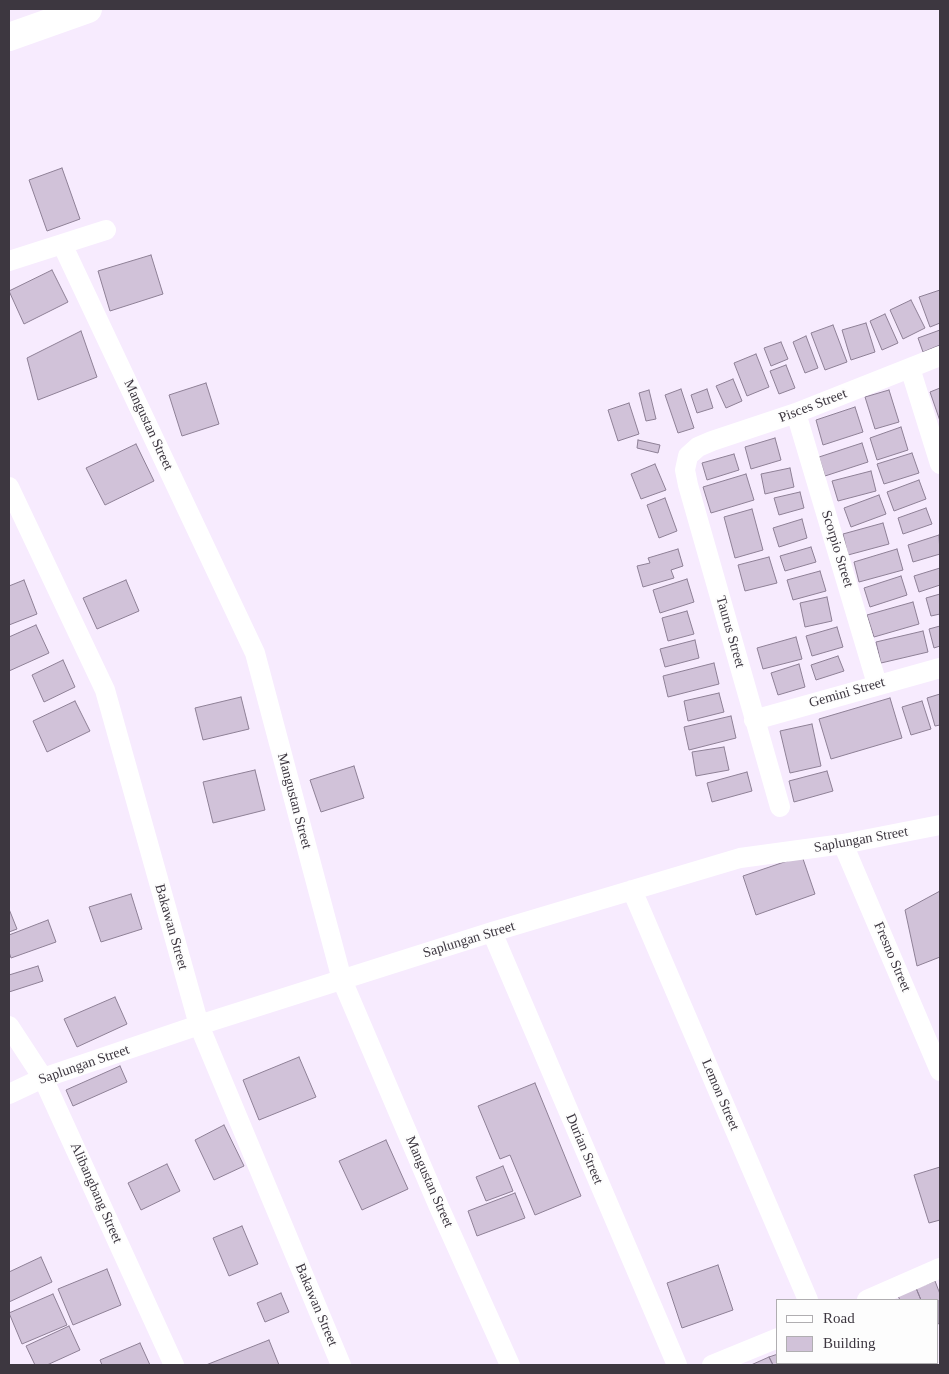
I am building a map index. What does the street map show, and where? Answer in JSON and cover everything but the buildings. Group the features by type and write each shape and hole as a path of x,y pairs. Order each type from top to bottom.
{"main road":[{"path":"9,38 88,9"}],"street":[{"path":"9,262 106,230"},
{"name":"Mangustan Street","path":"62,244 255,653 342,980 439,1207 510,1365"},
{"name":"Pisces Street","path":"688,456 698,447 796,413 940,356"},
{"path":"910,368 940,464"},
{"name":"Scorpio Street","path":"796,413 877,684"},
{"name":"Taurus Street","path":"688,456 685,470 688,485 780,807"},
{"name":"Bakawan Street","path":"9,487 105,690 199,1025 341,1365"},
{"name":"Gemini Street","path":"754,720 877,684 940,668"},
{"name":"Saplungan Street","path":"9,1094 43,1078 199,1025 492,932 740,858 843,844 940,825"},
{"name":"Fresno Street","path":"843,844 940,1071"},
{"name":"Lemon Street","path":"632,890 808,1299"},
{"name":"Durian Street","path":"492,932 677,1365"},
{"name":"Alibangbang Street","path":"9,1026 43,1078 174,1365"},
{"path":"868,1299 940,1268"},
{"path":"712,1365 776,1339"}]}
